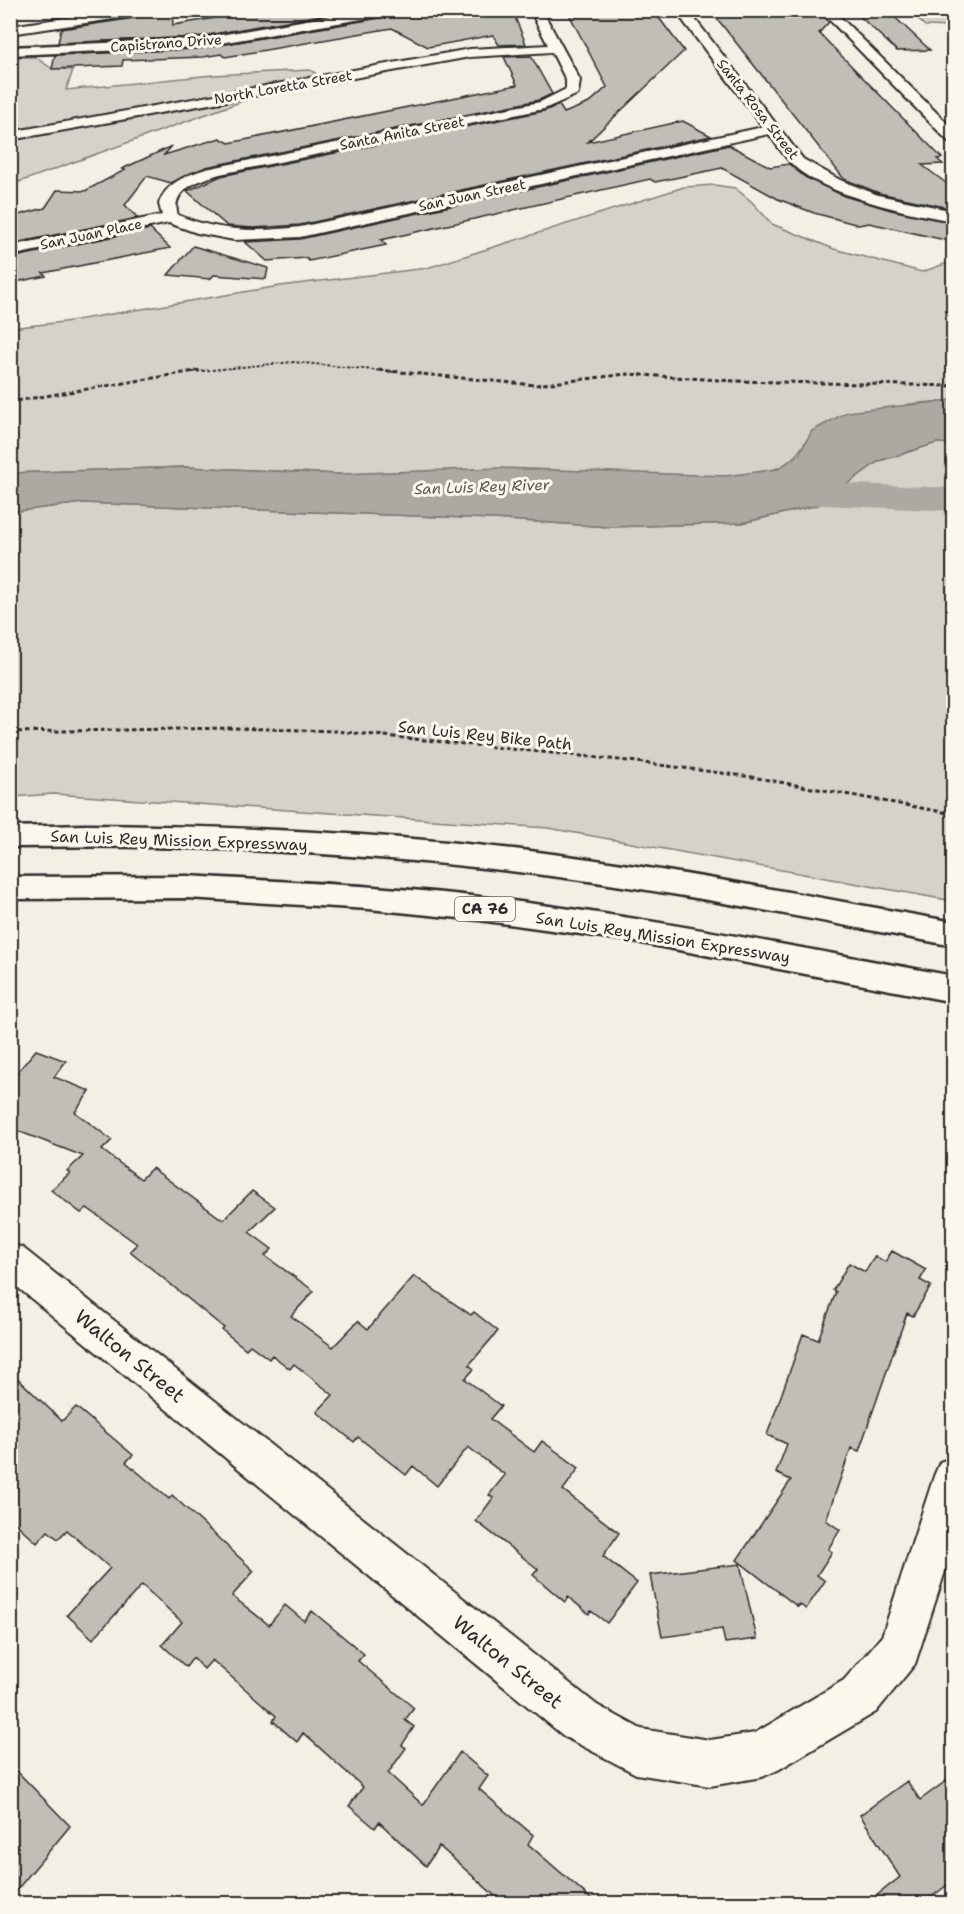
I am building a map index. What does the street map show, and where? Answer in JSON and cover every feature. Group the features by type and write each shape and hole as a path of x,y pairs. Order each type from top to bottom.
{"main road":[{"name":"Capistrano Drive","path":"10,51 197,43 391,10"},
{"name":"San Luis Rey Mission Expressway","path":"10,837 239,839 435,852 610,873 954,934"},
{"name":"San Luis Rey Mission Expressway","path":"10,888 187,887 369,898 479,908 642,931 954,989"}],"street":[{"path":"10,30 148,10"},
{"name":"Santa Anita Street","path":"171,218 167,204 171,193 195,177 217,170 557,100 573,91 573,80 536,10"},
{"name":"Santa Rosa Street","path":"681,10 798,162 820,177 867,197 917,211 954,216"},
{"path":"826,10 954,139"},
{"name":"North Loretta Street","path":"10,136 470,53 557,48"},
{"name":"San Juan Street","path":"171,218 192,228 216,234 251,237 300,232 772,129"},
{"name":"San Juan Place","path":"10,251 171,218"},
{"name":"Walton Street","path":"10,1258 581,1721 636,1751 710,1763 762,1754 860,1696 900,1649 954,1476"}],"path":[{"path":"10,402 202,370 293,362 535,385 627,374 734,381 954,386"},
{"name":"San Luis Rey Bike Path","path":"10,732 220,728 336,731 421,742 629,761 752,777 954,814"}],"shaded area":[{"path":"910,11 953,11 953,27 925,26"},
{"path":"11,57 35,57 51,68 73,70 66,90 213,75 310,70 317,74 11,185"},
{"path":"714,185 735,188 752,202 772,224 834,249 922,272 953,261 953,400 910,404 812,431 794,456 777,468 726,476 338,474 186,467 11,473 10,328 64,322 280,286 427,268 684,187"},
{"path":"937,443 953,444 953,901 548,828 54,794 11,797 10,512 83,503 494,519 609,527 742,523 818,505 879,461"}],"water":[{"path":"953,400 953,444 937,443 879,461 818,505 742,523 609,527 494,519 83,503 11,512 11,473 186,467 338,474 499,468 726,476 778,469 799,454 812,431 847,412"}],"building":[{"path":"156,10 172,10 173,25 263,10 349,10 197,37 58,43 61,29 148,16"},
{"path":"399,10 512,10 526,44 499,45 493,35 428,47 392,28 225,57 221,54 203,57 123,60 122,66 52,69 55,55 197,49 391,16"},
{"path":"653,10 684,51 588,142 683,121 711,136 300,225 253,228 227,226 187,191 221,176 544,111 559,105 564,113 589,103 607,87 569,14"},
{"path":"818,10 829,22 819,33 942,158 937,159 943,164 922,165 954,189 954,209 879,193 844,179 711,11"},
{"path":"853,10 887,10 930,50 897,51"},
{"path":"531,56 552,94 539,100 206,167 171,183 147,176 125,205 138,218 10,244 10,217 45,208 57,190 85,191 125,170 122,169 172,146 164,155 220,138 229,143 517,85 504,57"},
{"path":"729,145 770,167 789,164 805,177 844,196 891,210 954,223 954,242 869,223 859,225 814,213 778,199 722,168 655,182 650,179 381,240 386,245 309,261 306,258 267,261 245,242 300,239"},
{"path":"150,229 170,248 43,273 46,276 10,283 10,258"},
{"path":"193,246 268,268 266,279 214,275 210,279 168,275"},
{"path":"36,1050 66,1061 54,1077 90,1091 75,1112 112,1140 102,1150 141,1179 152,1168 223,1220 252,1191 275,1207 249,1232 272,1249 265,1256 314,1291 291,1316 333,1347 358,1321 368,1329 414,1276 471,1315 474,1312 498,1331 469,1365 474,1369 465,1379 501,1406 490,1419 534,1452 542,1441 579,1468 563,1490 619,1533 603,1556 637,1583 607,1623 591,1611 589,1614 568,1597 565,1602 533,1575 538,1569 476,1521 493,1498 489,1495 505,1475 468,1447 437,1486 413,1466 406,1475 358,1437 354,1442 317,1412 333,1395 294,1364 290,1369 272,1355 269,1359 250,1345 246,1349 222,1330 224,1328 130,1251 137,1244 87,1208 81,1213 51,1190 70,1173 67,1171 83,1156 10,1128 10,1081"},
{"path":"892,1251 926,1270 920,1280 931,1286 913,1316 907,1313 859,1451 851,1448 826,1520 840,1530 828,1549 832,1552 817,1575 825,1581 806,1609 799,1604 798,1607 737,1560 791,1480 776,1473 787,1444 767,1435 803,1334 818,1340 836,1292 833,1290 849,1263 865,1272 875,1256 885,1262"},
{"path":"10,1371 62,1421 76,1407 133,1455 126,1462 169,1499 172,1495 254,1571 232,1596 269,1625 285,1605 304,1621 312,1611 364,1654 358,1661 414,1708 405,1720 414,1727 402,1745 406,1748 388,1773 423,1805 460,1752 488,1776 479,1789 533,1835 528,1844 597,1904 504,1904 439,1846 426,1866 379,1822 375,1828 349,1806 363,1787 303,1733 297,1742 273,1721 276,1716 212,1660 204,1669 193,1658 186,1667 162,1645 182,1622 142,1585 93,1639 67,1615 110,1568 67,1530 58,1539 48,1531 37,1543 10,1518"},
{"path":"740,1564 757,1639 725,1643 722,1629 662,1637 650,1575"},
{"path":"10,1764 70,1826 10,1898"},
{"path":"953,1776 954,1880 922,1904 866,1904 900,1877 860,1815 907,1781 920,1800"}],"waterway":[{"name":"San Luis Rey River","path":"758,491 954,500"}]}
